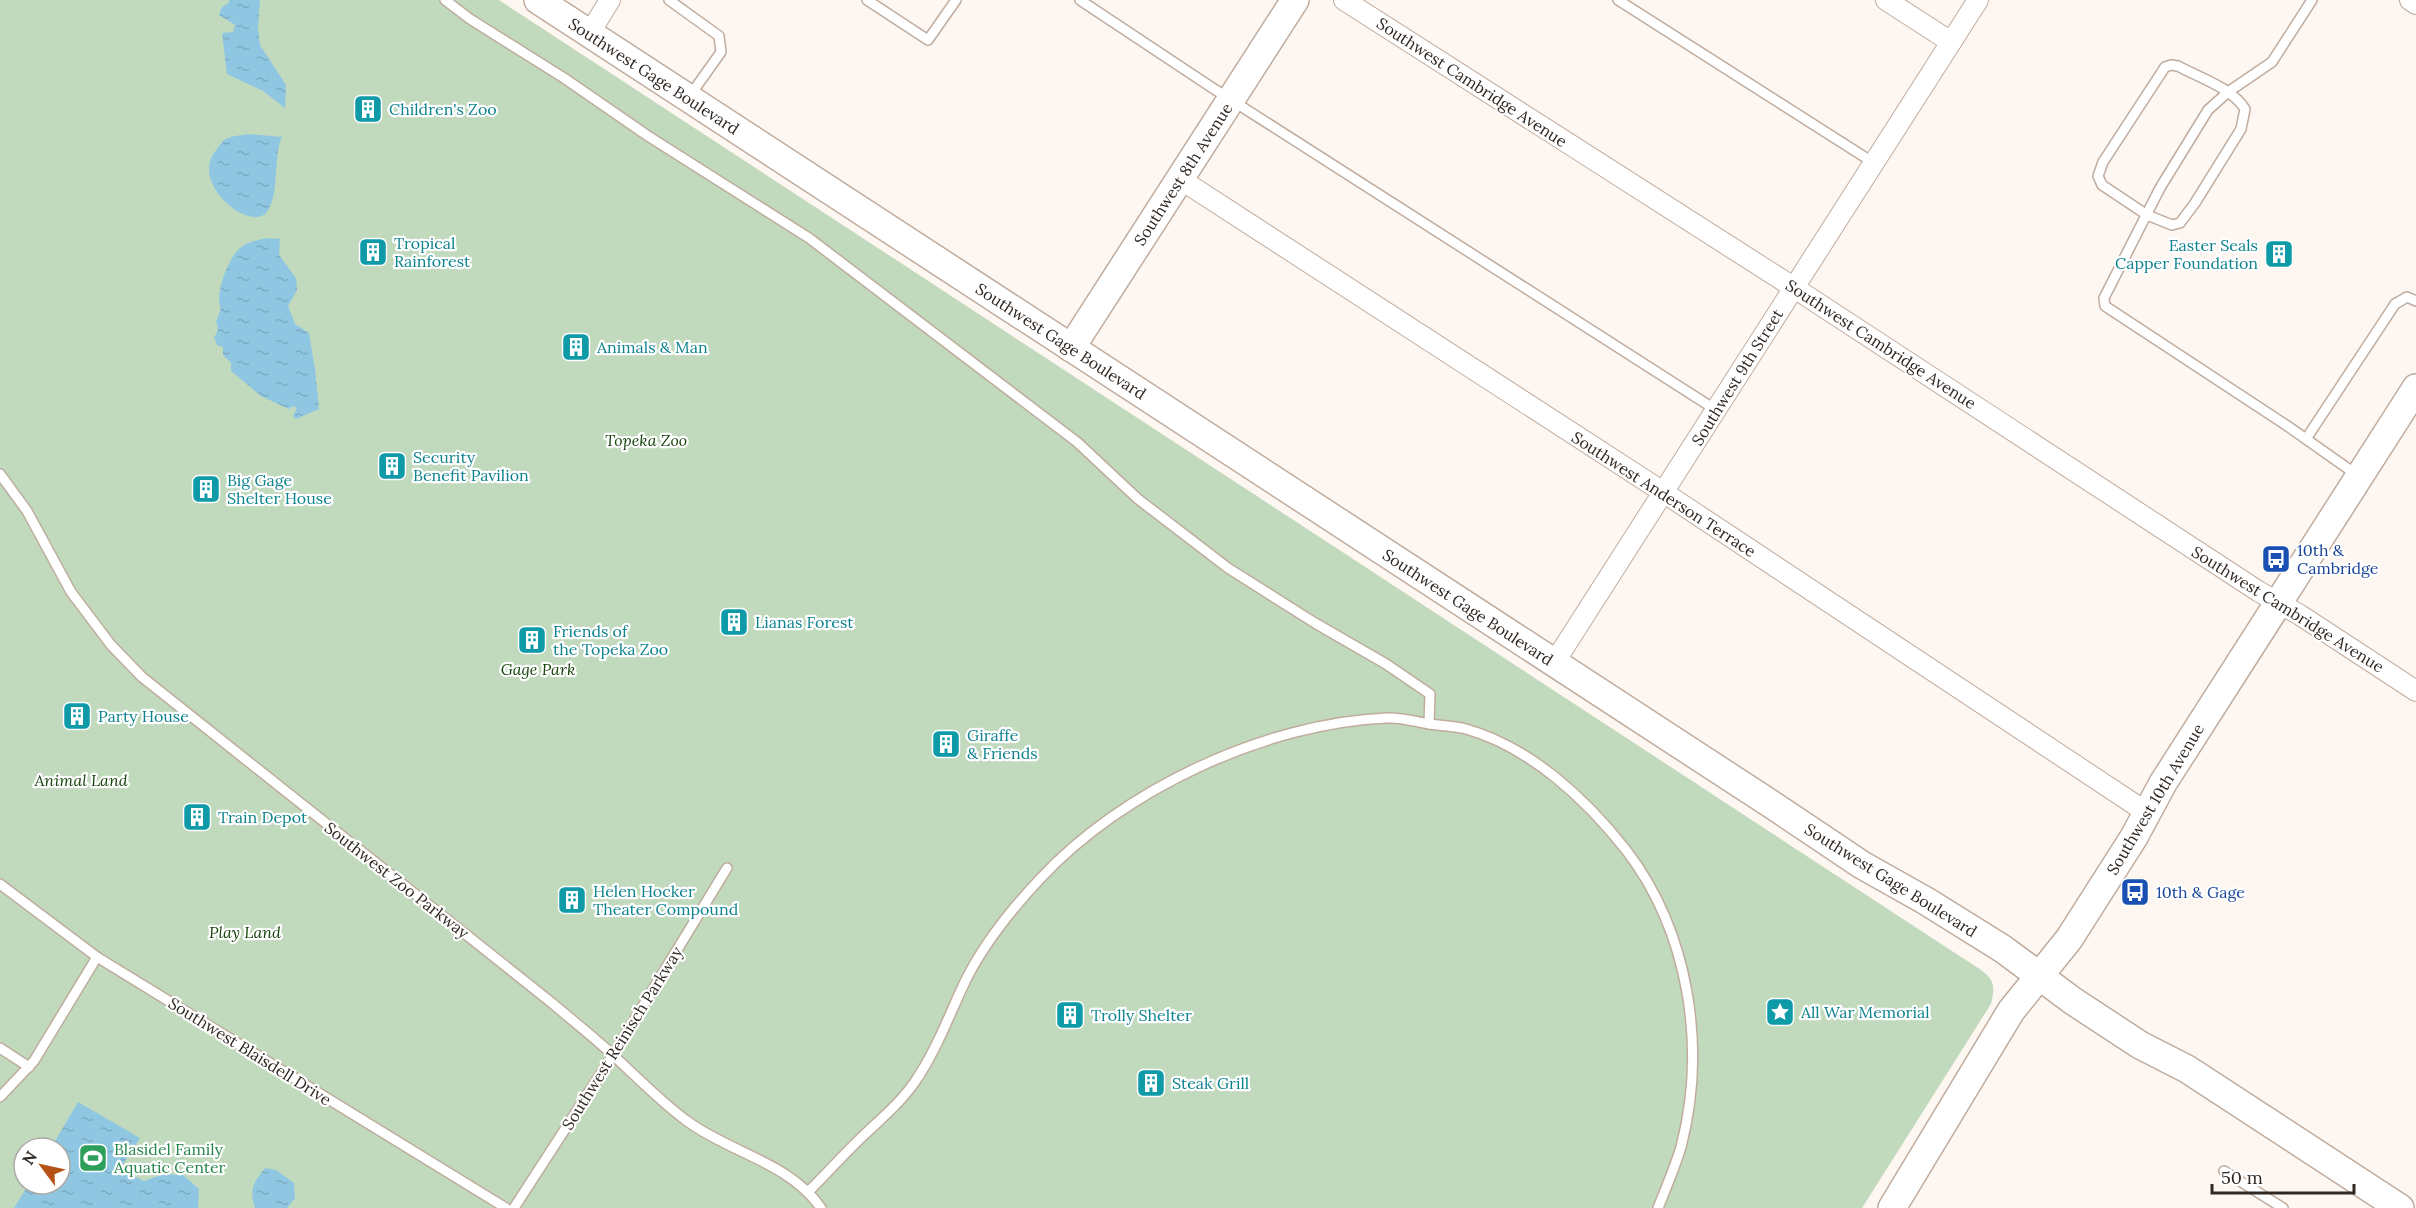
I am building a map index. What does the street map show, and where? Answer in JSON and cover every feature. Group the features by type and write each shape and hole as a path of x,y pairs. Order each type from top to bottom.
{"main road":[{"name":"Southwest Gage Boulevard","path":"538,0 1862,866 1974,931 2140,1045 2187,1069 2388,1205"},
{"name":"Southwest 8th Avenue","path":"1071,348 1295,0"},
{"name":"Southwest 10th Avenue","path":"1892,1208 2011,1011 2069,939 2277,603 2414,396"}],"street":[{"path":"589,33 610,0"},
{"name":"Southwest Cambridge Avenue","path":"1344,0 1793,287 2416,691"},
{"path":"1886,0 1951,42"},
{"name":"Southwest 9th Street","path":"1554,663 1978,0"},
{"path":"2410,0 2416,4"},
{"name":"Southwest Anderson Terrace","path":"1180,179 1664,492 2146,812"}],"lane":[{"path":"445,0 470,20 564,78 648,136 809,238 1077,442 1138,499 1228,568 1315,623 1386,664 1430,694 1429,724"},
{"path":"669,0 719,36 721,52 688,98"},
{"path":"867,0 928,40 956,0"},
{"path":"1080,0 1716,410"},
{"path":"1618,0 1787,105 1874,163"},
{"path":"2312,0 2272,62 2228,92 2208,110 2160,188 2104,298 2105,306 2359,476"},
{"path":"2171,65 2178,66 2240,100 2245,109 2241,129 2180,223 2172,225 2146,215 2102,185 2098,176 2103,162 2165,68 2171,65"},
{"path":"2306,439 2395,304 2407,297 2416,301"},
{"name":"Southwest Zoo Parkway","path":"0,474 27,511 71,592 104,637 142,677 543,995 613,1055 657,1098 688,1122 715,1138 777,1168 808,1192 821,1208"},
{"path":"808,1192 891,1111 915,1082 945,1027 965,982 1011,913 1039,879 1069,850 1103,823 1186,773 1268,741 1329,726 1391,718 1466,729 1527,756 1585,805 1612,833 1652,888 1682,960 1692,1051 1690,1100 1681,1149 1658,1208"},
{"name":"Southwest Reinisch Parkway","path":"514,1208 613,1055 727,868"},
{"name":"Southwest Blaisdell Drive","path":"0,884 97,957 506,1208"},
{"path":"0,1098 29,1067 97,957"},
{"path":"0,1048 29,1067"},
{"path":"2224,1171 2283,1208"}],"green space":[{"name":"Gage Park","path":"0,0 499,0 1989,977 1993,988 1991,1004 1862,1208 0,1208"}],"water":[{"path":"229,0 260,0 258,28 260,45 286,85 285,108 263,91 227,74 222,33 233,32 235,25 219,15 222,7 229,3"},
{"path":"249,134 282,137 273,197 266,213 258,217 248,216 225,202 216,191 210,178 209,166 221,143 228,138"},
{"path":"268,238 280,239 279,255 296,278 297,290 288,306 295,324 309,333 315,369 319,409 296,419 293,416 297,408 293,406 289,409 261,396 231,371 231,363 223,355 223,347 217,345 214,337 221,308 219,295 230,261 244,245"},
{"name":"Blasidel Family Aquatic Center","path":"78,1102 140,1138 120,1169 144,1181 164,1174 183,1175 199,1189 198,1208 14,1208 22,1196 72,1196 72,1136 58,1136"},
{"name":"Blasidel Family Aquatic Center","path":"265,1168 276,1170 294,1183 295,1198 287,1208 255,1208 252,1196 253,1187"}],"place":[{"name":"Children's Zoo","path":"368,109"},
{"name":"Tropical Rainforest","path":"373,252"},
{"name":"Easter Seals Capper Foundation","path":"2279,254"},
{"name":"Animals & Man","path":"576,347"},
{"name":"Security Benefit Pavilion","path":"392,466"},
{"name":"Big Gage Shelter House","path":"206,489"},
{"name":"10th & Cambridge","path":"2276,559"},
{"name":"Lianas Forest","path":"734,622"},
{"name":"Friends of the Topeka Zoo","path":"532,640"},
{"name":"Party House","path":"77,716"},
{"name":"Giraffe & Friends","path":"946,744"},
{"name":"Train Depot","path":"197,817"},
{"name":"10th & Gage","path":"2135,892"},
{"name":"Helen Hocker Theater Compound","path":"572,900"},
{"name":"All War Memorial","path":"1780,1012"},
{"name":"Trolly Shelter","path":"1070,1015"},
{"name":"Steak Grill","path":"1151,1083"},
{"name":"Blasidel Family Aquatic Center","path":"93,1158"}],"park label":[{"name":"Topeka Zoo","path":"646,440"},
{"name":"Animal Land","path":"81,780"},
{"name":"Play Land","path":"245,932"}]}
